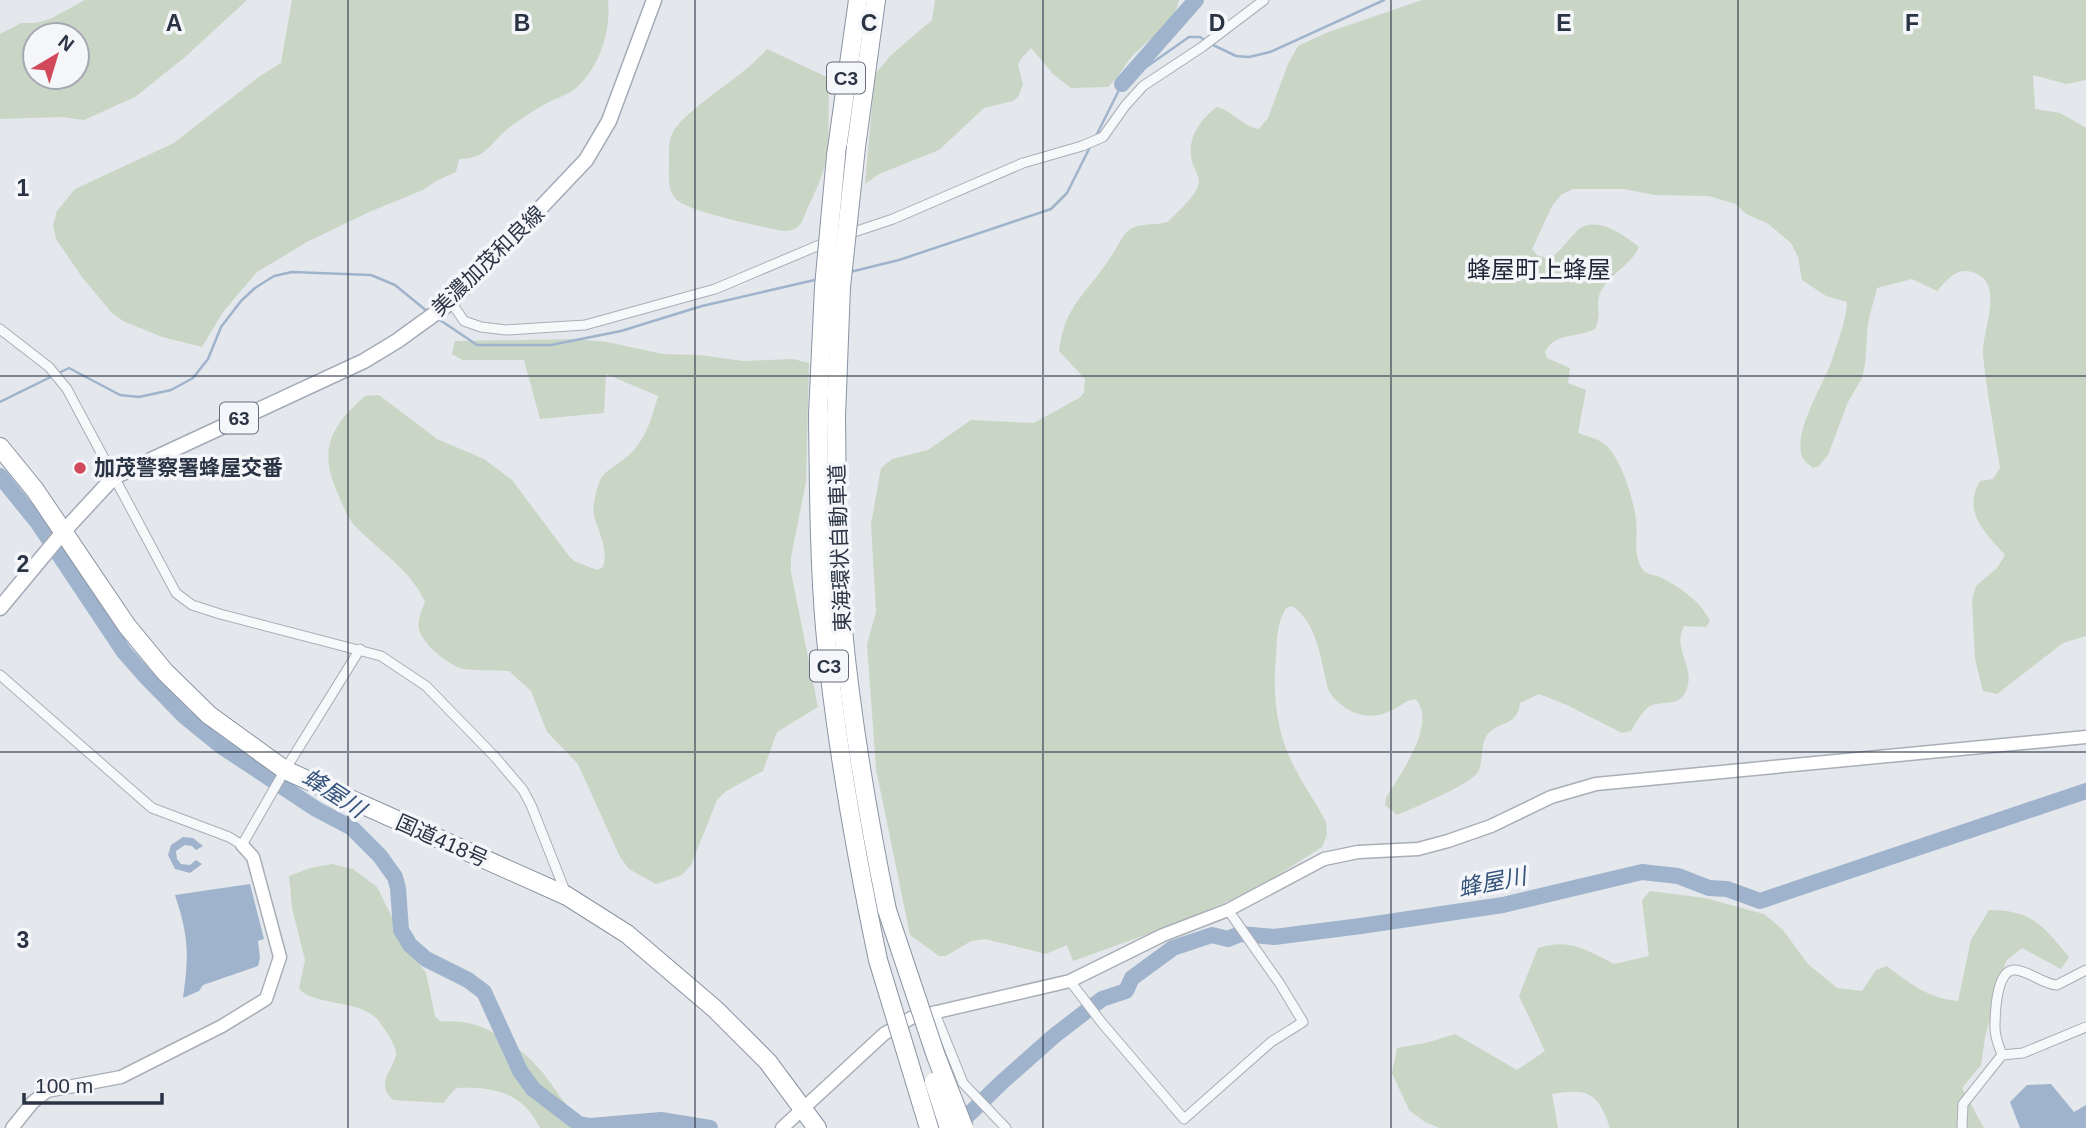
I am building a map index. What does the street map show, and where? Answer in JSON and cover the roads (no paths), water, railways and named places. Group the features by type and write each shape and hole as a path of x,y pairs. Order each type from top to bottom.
{"highway":[{"name":"東海環状自動車道","path":"858,0 836,156 824,287 827,415 825,628 843,773 878,960 929,1128"},
{"name":"東海環状自動車道","path":"876,0 856,148 827,415 843,627 861,772 887,910 906,989 949,1128"},
{"name":"国道418号","path":"0,447 35,490 127,626 165,672 209,715 285,770 567,896 627,934 715,1009 768,1062 817,1127"},
{"path":"887,910 936,1056 964,1128"},
{"path":"878,960 887,1009 922,1128"}],"main road":[{"name":"美濃加茂和良線","path":"0,608 64,531 114,477 365,360 446,305 586,160 608,121 654,0"}],"street":[{"path":"446,305 464,321 481,327 506,330 585,325 715,289 824,243 893,219 1023,163 1104,137 1125,106 1143,86 1202,47 1265,0"},
{"path":"0,329 55,375 67,389 176,593 192,605 220,614 381,656 426,686 523,790 567,896"},
{"path":"242,845 359,649"},
{"path":"0,676 152,808 229,837 253,856 280,957 266,999 222,1026 121,1077 47,1091 33,1102 12,1128"},
{"path":"783,1126 884,1034 911,1018 1070,981 1163,935 1228,910 1324,859 1358,852 1418,849 1448,841 1491,826 1551,797 1595,784 2086,737"},
{"path":"1070,981 1184,1119 1271,1042 1303,1022 1228,910"},
{"path":"2002,1055 1995,1029 2003,975 2016,970 2057,985 2086,970"},
{"path":"934,1011 963,1083 1006,1128"},
{"path":"1962,1128 1963,1104 2002,1055 2023,1053 2086,1027"}],"water":[{"path":"183,837 193,838 203,846 196,850 185,845 176,851 181,864 190,865 196,860 202,864 190,873 175,869 168,855 171,845"},
{"path":"250,884 264,939 258,941 258,966 203,985 199,991 183,998 186,946 175,895"},
{"path":"2051,1084 2074,1112 2086,1105 2086,1128 2020,1128 2010,1102 2027,1085"}],"waterway":[{"path":"1122,84 1196,0"},
{"path":"1211,44 1236,56 1249,57 1270,52 1384,0"},
{"path":"1096,136 1122,84 1189,37 1200,37 1206,41"},
{"path":"850,272 899,260 1051,209 1067,193 1091,145"},
{"path":"0,402 69,368 120,395 139,397 171,390 193,378 208,359 221,327 241,301 274,276 292,272 371,275 395,285 428,312"},
{"path":"437,318 477,345 551,345 621,331 702,306 819,279"},
{"name":"蜂屋川","path":"0,476 38,523 124,652 184,716 221,746 316,809 352,828 380,856 395,877 401,930 410,945 426,959 468,980 484,992 520,1071 533,1089 579,1124 590,1126 661,1120 710,1128"},
{"name":"蜂屋川","path":"953,1128 1054,1036 1102,999 1126,991 1132,978 1173,948 1212,935 1228,939 1240,934 1274,937 1361,926 1503,905 1642,872 1678,876 1709,888 1727,889 1760,901 2086,791"}],"place":[{"name":"加茂警察署蜂屋交番","path":"80,468"}],"district":[{"name":"蜂屋町上蜂屋","path":"1539,270"}]}
